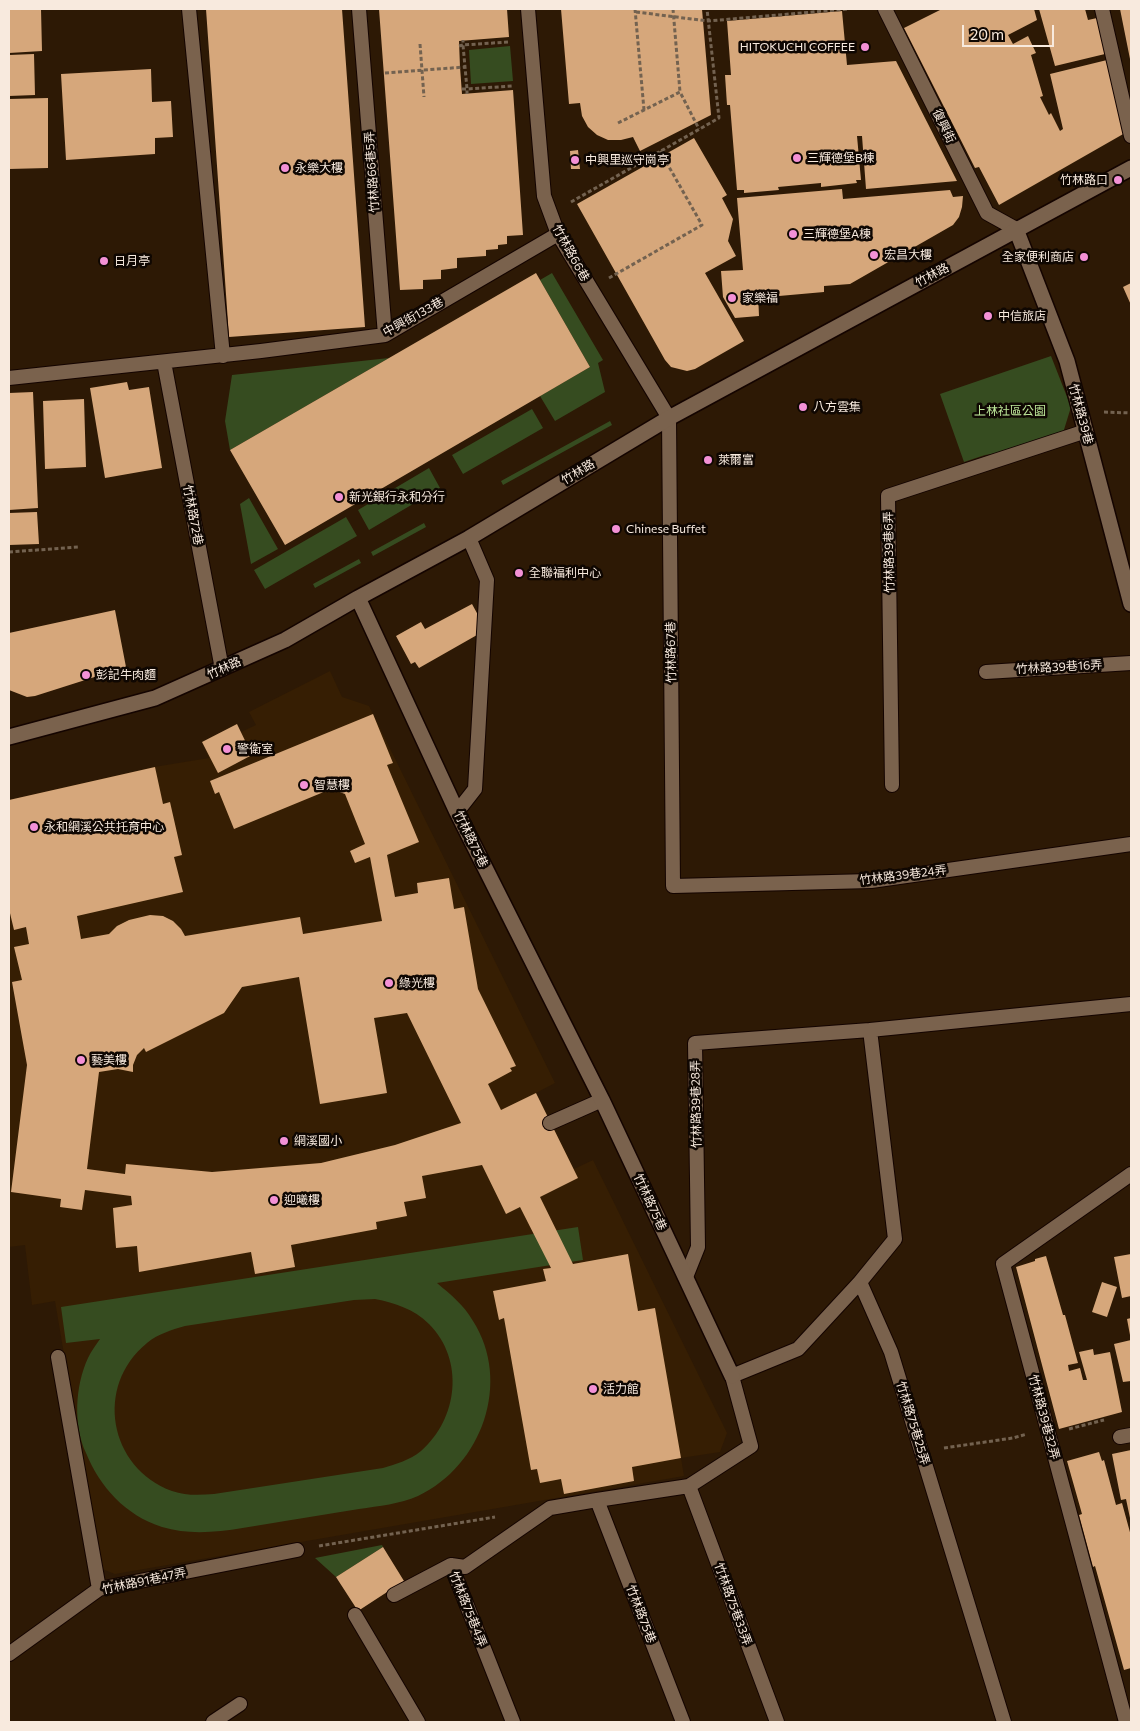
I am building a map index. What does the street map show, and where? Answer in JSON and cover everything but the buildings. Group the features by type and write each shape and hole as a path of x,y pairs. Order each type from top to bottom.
{"street":[{"name":"竹林路","path":"9,737 155,698 285,640 469,538 668,418 1131,168"},
{"name":"竹林路39巷","path":"1016,229 1067,361 1131,604"},
{"name":"竹林路75巷","path":"358,598 457,812 602,1100 732,1376"}],"lane":[{"path":"189,9 223,356"},
{"name":"竹林路66巷5弄","path":"360,9 385,335"},
{"name":"竹林路66巷","path":"528,9 544,196 558,234 668,418"},
{"name":"復興街","path":"886,9 987,213 1016,229"},
{"path":"1102,9 1131,136"},
{"name":"中興街133巷","path":"9,378 223,356 385,335 558,234"},
{"name":"竹林路72巷","path":"164,362 222,669"},
{"name":"竹林路67巷","path":"668,418 674,886"},
{"name":"竹林路39巷6弄","path":"892,785 888,496 1086,431"},
{"path":"457,812 475,789 487,580 469,538"},
{"name":"竹林路39巷16弄","path":"986,672 1131,663"},
{"name":"竹林路39巷24弄","path":"674,886 871,881 1131,844"},
{"name":"竹林路39巷28弄","path":"686,1277 698,1247 696,1043 870,1030 1131,1004"},
{"path":"732,1376 798,1349 860,1282 895,1239 870,1030"},
{"path":"550,1122 602,1100"},
{"name":"竹林路39巷32弄","path":"1126,1722 1002,1264 1131,1174"},
{"name":"竹林路75巷25弄","path":"860,1282 891,1352 1004,1722"},
{"path":"58,1357 98,1588"},
{"name":"竹林路75巷","path":"683,1722 597,1500 689,1486 751,1446 732,1376"},
{"name":"竹林路75巷33弄","path":"689,1486 776,1722"},
{"name":"竹林路75巷4弄","path":"512,1722 450,1566 465,1567 550,1508 597,1500"},
{"name":"竹林路91巷47弄","path":"9,1654 98,1588 297,1550"},
{"path":"394,1595 450,1566"},
{"path":"355,1615 418,1722"},
{"path":"212,1722 240,1704"}],"path":[{"path":"673,9 680,92 699,129"},
{"path":"550,213 718,118 707,9"},
{"path":"644,110 636,10 708,21 848,9"},
{"path":"463,40 461,46 467,94"},
{"path":"461,46 531,40"},
{"path":"420,44 424,97"},
{"path":"384,73 465,67"},
{"path":"462,90 534,84"},
{"path":"618,123 680,92"},
{"path":"616,274 702,225 660,151"},
{"path":"9,552 80,547"},
{"path":"297,1550 497,1516"}],"shaded area":[{"name":"網溪國小","path":"330,671 342,697 369,706 555,1083 536,1093 574,1169 593,1160 727,1433 720,1452 681,1458 684,1476 115,1574 100,1568 55,1301 32,1305 25,1245 9,1247 9,800 154,767 209,758 202,742 237,724 241,732 256,725 249,712"}],"green space":[{"path":"510,46 513,81 471,84 469,50"},
{"path":"552,273 603,360 598,363 605,392 555,421 540,396 590,367 540,280"},
{"name":"上林社區公園","path":"1051,356 1071,407 1063,433 1010,451 985,455 964,462 940,394"},
{"path":"389,358 230,450 225,421 232,375"},
{"path":"532,409 543,428 463,474 452,455"},
{"path":"610,421 612,425 503,485 501,481"},
{"path":"429,468 440,488 369,530 358,510"},
{"path":"249,498 278,549 251,564 240,504"},
{"path":"346,517 357,536 265,589 254,570"},
{"path":"424,523 426,527 373,556 371,552"},
{"path":"359,559 361,563 315,588 313,584"},
{"path":"578,1227 583,1260 437,1283 461,1305 473,1321 484,1345 490,1370 490,1395 484,1420 474,1444 459,1465 440,1482 418,1496 397,1503 223,1531 192,1532 162,1527 136,1515 106,1488 86,1453 77,1418 80,1381 89,1355 100,1339 66,1343 61,1307","holes":["375,1299 411,1311 429,1324 441,1338 452,1372 452,1389 443,1423 433,1438 421,1451 412,1457 383,1468 214,1494 193,1495 172,1491 151,1480 134,1464 122,1445 116,1424 115,1403 120,1381 130,1361 147,1343 156,1337 185,1326 354,1300"]},
{"path":"382,1545 383,1547 336,1577 315,1558"}],"place":[{"name":"HITOKUCHI COFFEE","path":"865,47"},
{"name":"三輝德堡B棟","path":"797,158"},
{"name":"中興里巡守崗亭","path":"575,160"},
{"name":"永樂大樓","path":"285,168"},
{"name":"竹林路口","path":"1118,180"},
{"name":"三輝德堡A棟","path":"793,234"},
{"name":"宏昌大樓","path":"874,255"},
{"name":"全家便利商店","path":"1084,257"},
{"name":"日月亭","path":"104,261"},
{"name":"家樂福","path":"732,298"},
{"name":"中信旅店","path":"988,316"},
{"name":"八方雲集","path":"803,407"},
{"name":"萊爾富","path":"708,460"},
{"name":"新光銀行永和分行","path":"339,497"},
{"name":"Chinese Buffet","path":"616,529"},
{"name":"全聯福利中心","path":"519,573"},
{"name":"彭記牛肉麵","path":"86,675"},
{"name":"警衛室","path":"227,749"},
{"name":"智慧樓","path":"304,785"},
{"name":"永和網溪公共托育中心","path":"34,827"},
{"name":"綠光樓","path":"389,983"},
{"name":"藝美樓","path":"81,1060"},
{"name":"網溪國小","path":"284,1141"},
{"name":"迎曦樓","path":"274,1200"},
{"name":"活力館","path":"593,1389"}]}
